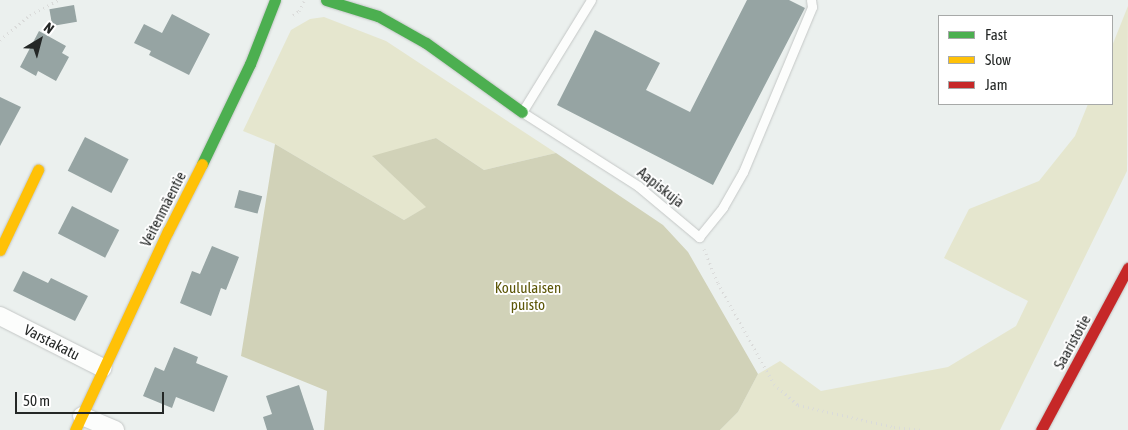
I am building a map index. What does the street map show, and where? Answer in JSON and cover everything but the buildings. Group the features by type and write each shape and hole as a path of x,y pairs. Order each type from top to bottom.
{"street":[{"name":"Veitenmäentie","path":"78,423 168,231 219,131 250,64 275,0"},
{"name":"Aapiskuja","path":"326,0 378,16 426,43 522,112"},
{"path":"0,250 38,170"},
{"name":"Saaristotie","path":"1041,430 1114,299 1128,268"},
{"name":"Varstakatu","path":"0,316 104,368"},
{"path":"78,423 116,430"}],"lane":[{"path":"522,112 591,0"},
{"path":"699,237 723,207 743,172 812,8 811,0"},
{"name":"Aapiskuja","path":"522,112 638,186 699,237"}],"path":[{"path":"0,40 30,15 58,0"},
{"path":"699,237 718,283 774,384 798,405 894,427 921,430"}],"green space":[{"path":"1128,6 1127,171 1000,430 720,430 738,412 758,374 780,361 821,391 948,367 1016,326 1028,301 944,258 969,209 1039,181 1075,136 1088,105 1113,105 1113,44"},
{"path":"324,17 386,41 556,153 484,170 436,138 373,157 427,207 404,220 275,144 243,131 291,30 310,19"},
{"name":"Koululaisen puisto","path":"436,138 484,170 556,153 663,225 688,252 758,374 738,412 720,430 324,430 327,391 241,356 275,144 404,220 426,207 372,156"}],"traffic: fast":[{"path":"202,164 250,64 275,0"},
{"path":"326,0 378,16 426,43 522,112"}],"traffic: slow":[{"path":"75,430 168,231 202,164"},
{"path":"0,250 38,170"}],"traffic: jam":[{"path":"1041,430 1128,268"}]}
